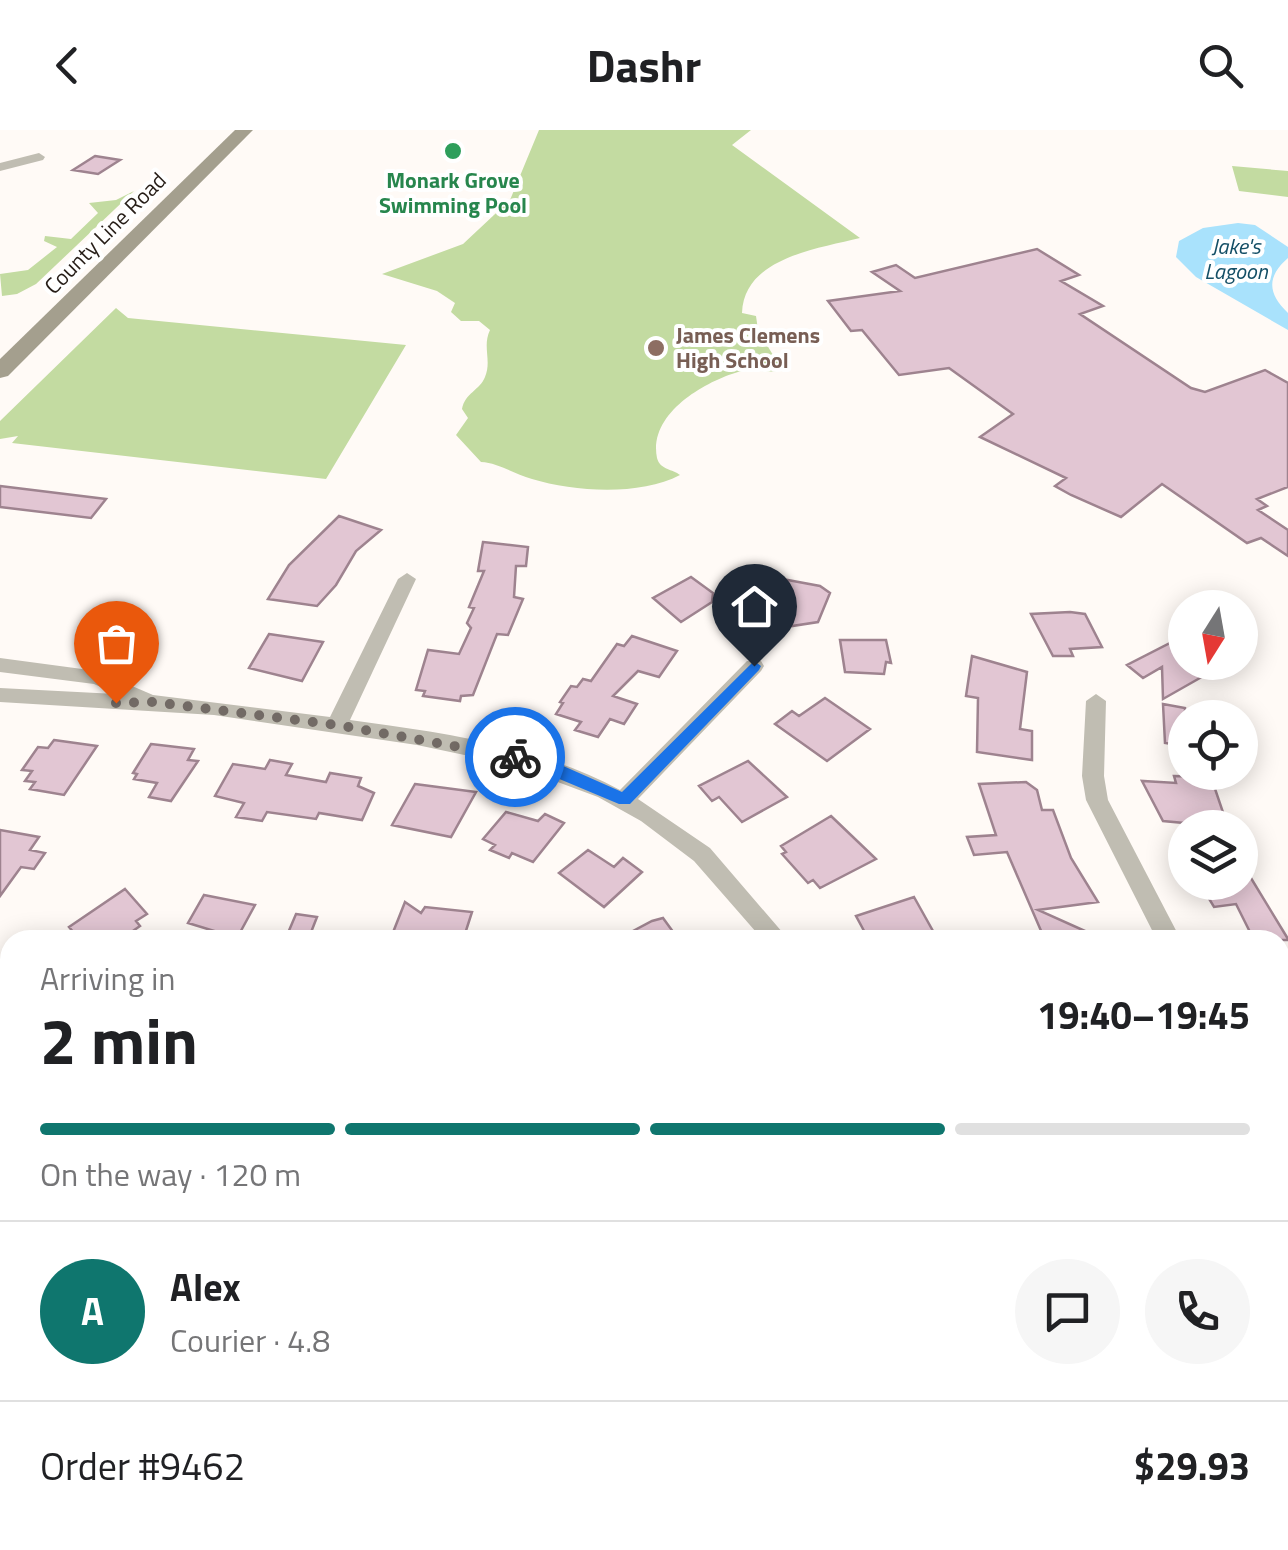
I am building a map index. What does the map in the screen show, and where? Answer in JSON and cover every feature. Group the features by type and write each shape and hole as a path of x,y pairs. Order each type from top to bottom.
{"main road":[{"name":"County Line Road","path":"0,371 244,130"}],"street":[{"path":"0,166 38,157"},
{"path":"337,725 407,579"},
{"path":"0,665 96,678 153,702"},
{"path":"624,800 754,666"},
{"path":"0,715 7,696 35,670"},
{"path":"7,696 80,704 153,702 337,725 497,752 546,765 624,800 692,845 768,930"},
{"path":"1096,702 1092,776 1097,800 1164,930"}],"green space":[{"path":"539,130 751,130 732,145 860,238 785,259 755,280 746,294 742,313 756,316 758,330 782,370 738,372 710,383 681,402 661,427 657,442 659,462 680,475 664,482 627,489 587,489 525,477 481,462 456,435 468,418 462,409 464,404 485,377 490,330 479,321 461,321 451,312 455,303 437,291 382,274 463,244 510,200"},
{"path":"1232,166 1288,171 1288,197 1239,191"},
{"path":"134,191 36,284 17,294 2,296 0,274 28,270 57,247 44,241 45,236 71,239 98,213 89,203 116,200"},
{"path":"116,308 128,318 406,345 326,479 12,443 18,436 0,439 0,421"}],"water":[{"name":"Jake's Lagoon","path":"1255,225 1288,247 1288,258 1276,272 1272,286 1276,299 1288,313 1288,330 1196,277 1176,257 1179,241 1203,228"}],"building":[{"path":"95,156 120,160 98,174 73,170"},
{"name":"James Clemens High School","path":"1037,249 1079,275 1061,281 1103,306 1080,314 1191,388 1205,392 1265,370 1288,383 1288,487 1257,499 1267,506 1258,510 1288,530 1288,556 1261,538 1247,543 1162,484 1121,517 1071,495 1055,486 1066,478 980,437 1013,414 949,368 899,375 862,330 851,331 828,301 900,291 872,272 896,265 915,278"},
{"path":"0,486 106,499 91,518 0,507"},
{"path":"339,516 381,530 356,551 336,585 317,606 268,599 289,565"},
{"path":"483,542 528,547 526,566 516,566 514,597 523,599 508,635 497,634 473,695 461,696 460,701 423,696 425,691 416,690 428,650 459,654 471,628 467,623 474,608 469,607 484,571 478,571"},
{"path":"691,577 713,593 712,602 681,622 653,598"},
{"path":"777,578 820,586 830,593 818,622 792,626 785,611 765,607"},
{"path":"1031,614 1085,614 1102,647 1070,649 1073,656 1053,656"},
{"path":"269,634 323,642 302,681 249,668"},
{"path":"632,636 677,651 659,677 638,671 613,696 637,704 624,724 610,719 598,737 575,730 581,722 556,714 563,703 560,702 571,686 577,687 583,679 591,681 617,644 624,646"},
{"path":"840,640 886,640 891,663 886,662 884,674 845,672"},
{"path":"1168,644 1168,680 1196,680 1163,699 1162,667 1143,678 1127,665"},
{"path":"972,656 1027,672 1020,729 1032,731 1032,760 977,752 978,698 966,696"},
{"path":"825,698 870,729 827,761 775,724 792,711 799,716"},
{"path":"1163,704 1168,705 1168,743"},
{"path":"54,740 97,746 64,795 30,789 35,782 25,781 32,771 22,770 38,747 48,748"},
{"path":"151,744 194,749 188,760 198,761 171,801 149,797 157,783 134,779 137,774 133,773"},
{"path":"270,760 292,764 286,775 326,782 330,773 361,778 358,786 374,793 362,820 319,813 316,819 267,812 262,821 236,817 244,803 215,796 233,764 265,769"},
{"path":"748,761 787,797 742,822 719,797 712,801 699,786"},
{"path":"1142,781 1168,783 1168,790 1215,790 1222,810 1168,810 1168,821 1163,821"},
{"path":"1026,782 1037,790 1042,810 1053,810 1071,858 1098,902 1038,910 1083,930 1041,930 1007,852 974,855 967,837 996,835 979,784"},
{"path":"415,784 476,792 451,837 392,825"},
{"path":"506,812 538,821 545,814 564,823 533,862 512,853 509,858 490,850 495,845 483,839"},
{"path":"831,816 876,859 820,888 813,880 808,883 782,854 786,852 781,846"},
{"path":"0,830 39,837 30,850 45,853 34,869 21,867 0,896"},
{"path":"588,850 614,867 623,858 642,872 604,907 559,873"},
{"path":"125,889 147,914 136,921 140,926 134,930 69,927"},
{"path":"1258,890 1282,930 1249,930 1236,904 1214,907 1210,900 1258,900"},
{"path":"204,895 255,905 241,930 211,930 188,923"},
{"path":"914,897 932,930 864,930 856,916"},
{"path":"405,902 421,913 425,907 472,912 466,930 394,930"},
{"path":"296,914 317,917 312,930 289,930"},
{"path":"663,918 672,930 635,930"}],"way so far":[{"path":"116,703 153,702 337,725 515,757"}],"place":[{"name":"Monark Grove Swimming Pool","path":"453,151"},
{"name":"James Clemens High School","path":"656,348"}],"route":[{"path":"515,757 546,765 624,800 754,666"}]}
